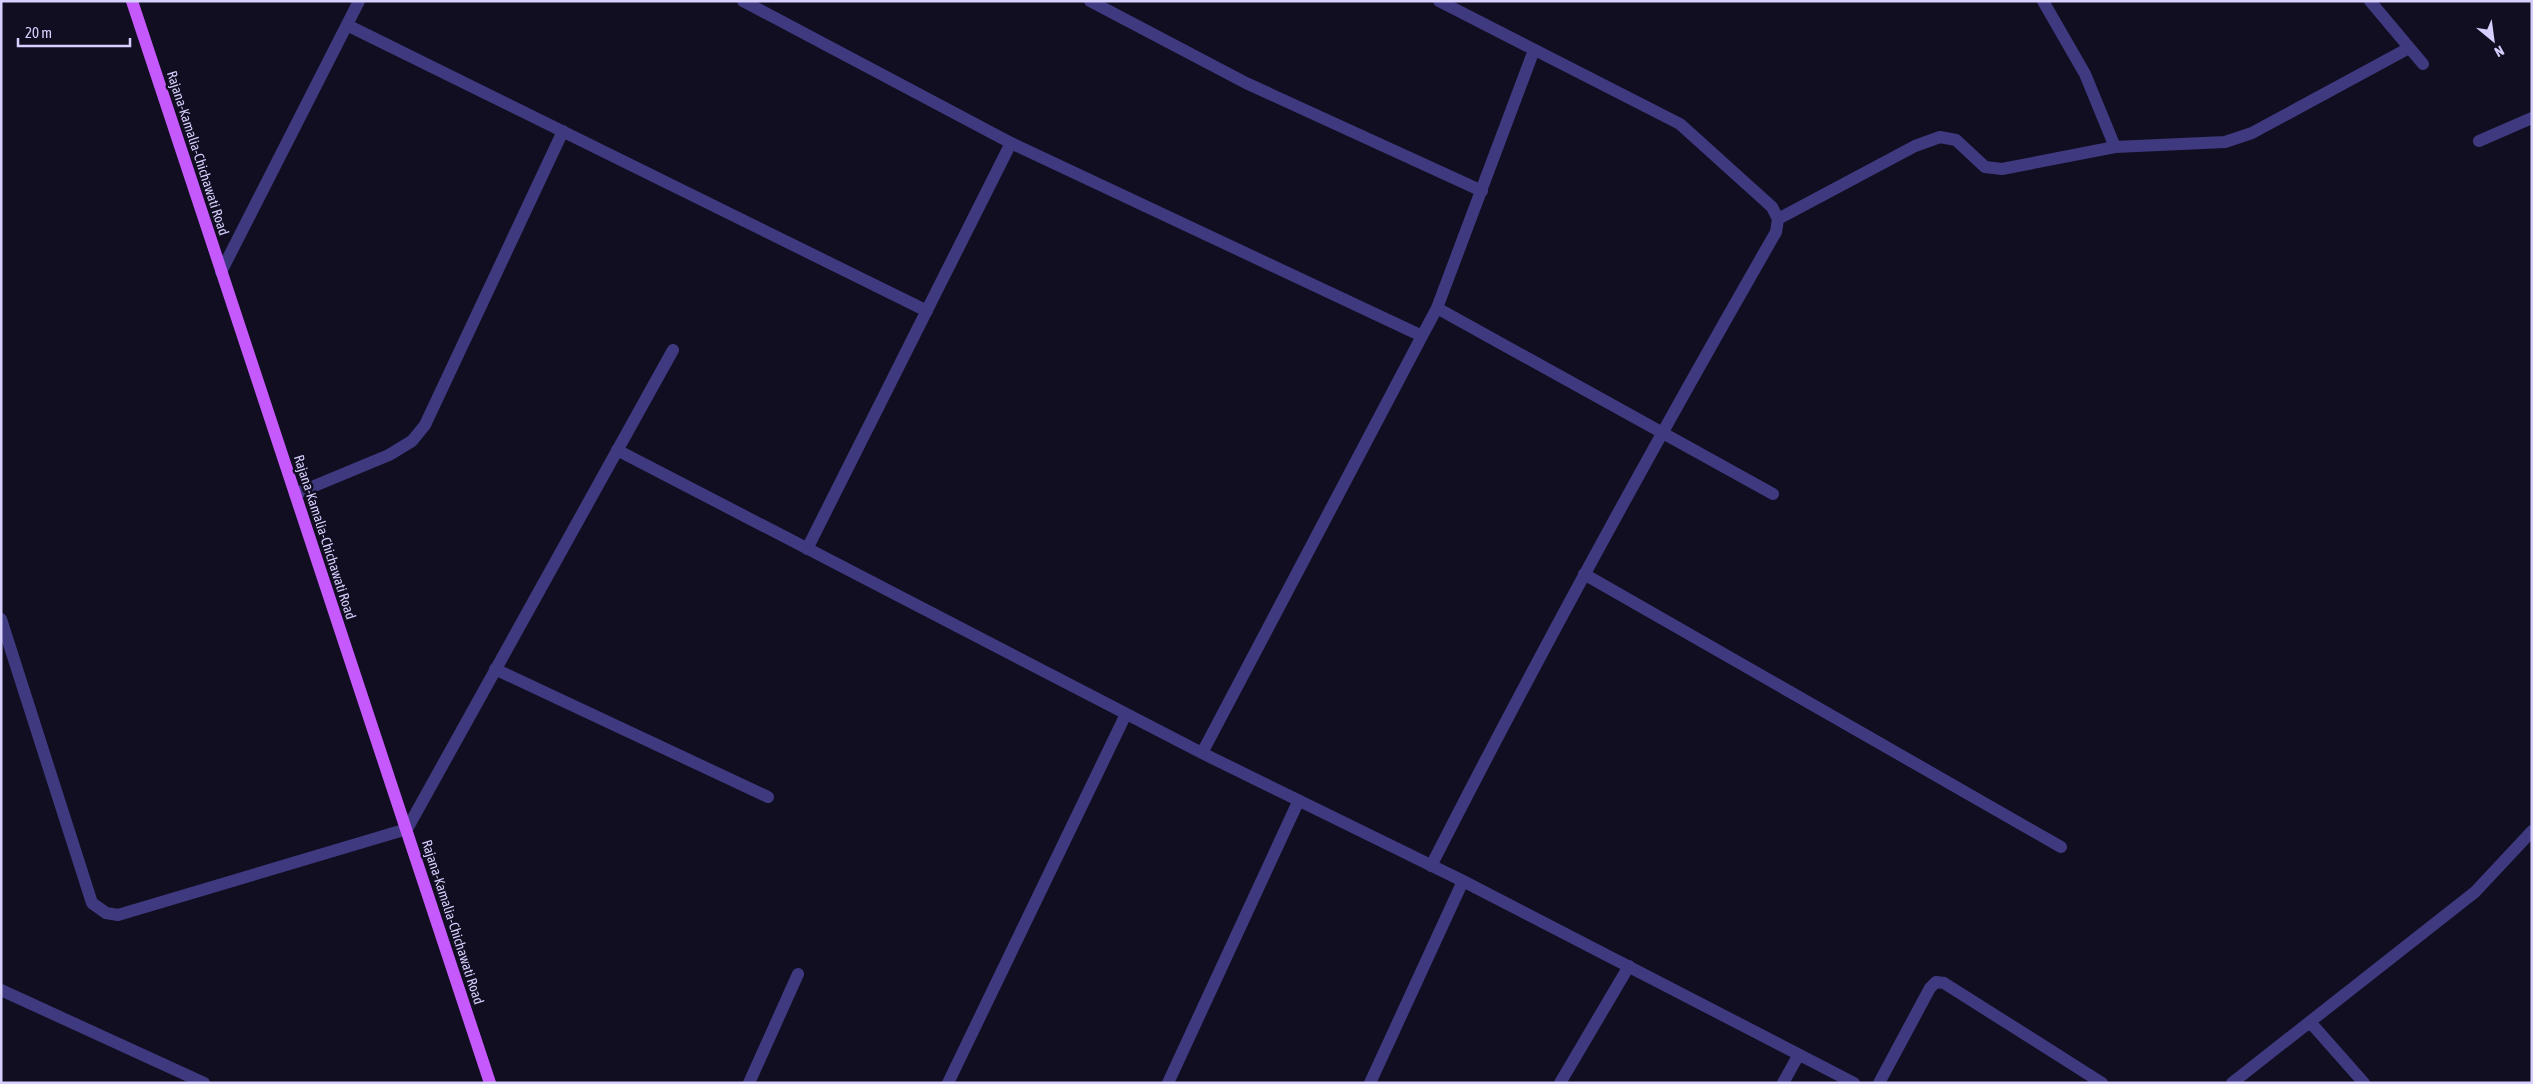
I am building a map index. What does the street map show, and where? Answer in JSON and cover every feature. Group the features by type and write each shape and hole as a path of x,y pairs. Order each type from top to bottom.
{"main road":[{"name":"Rajana-Kamalia-Chichawati Road","path":"132,1 490,1083"}],"street":[{"path":"221,272 359,1"},
{"path":"743,1 762,6 1012,143 1422,336"},
{"path":"1090,1 1246,83 1482,192"},
{"path":"1431,866 1518,696 1662,430 1776,232 1778,219 1772,207 1680,124 1439,1"},
{"path":"2043,1 2085,74 2115,146"},
{"path":"2370,1 2422,64"},
{"path":"347,24 927,311"},
{"path":"1778,219 1915,146 1940,137 1956,140 1985,166 2002,169 2115,146 2225,142 2252,133 2409,48"},
{"path":"1202,753 1437,308 1534,50"},
{"path":"2479,141 2532,118"},
{"path":"295,494 389,455 412,442 424,425 563,131"},
{"path":"807,549 1012,143"},
{"path":"1437,308 1662,430 1773,494"},
{"path":"1,619 92,903 106,913 118,915 406,829 672,350"},
{"path":"617,450 1202,753 1298,802 1463,880 1798,1056 1854,1083"},
{"path":"1584,574 2061,847"},
{"path":"495,669 768,797"},
{"path":"948,1083 1126,714"},
{"path":"1168,1083 1298,802"},
{"path":"2232,1083 2475,892 2532,832"},
{"path":"1370,1083 1463,880"},
{"path":"1560,1083 1628,966"},
{"path":"749,1083 798,974"},
{"path":"1879,1083 1930,988 1936,982 1944,982 2102,1083"},
{"path":"1,990 204,1083"},
{"path":"2310,1022 2364,1083"},
{"path":"1783,1083 1798,1056"}]}
